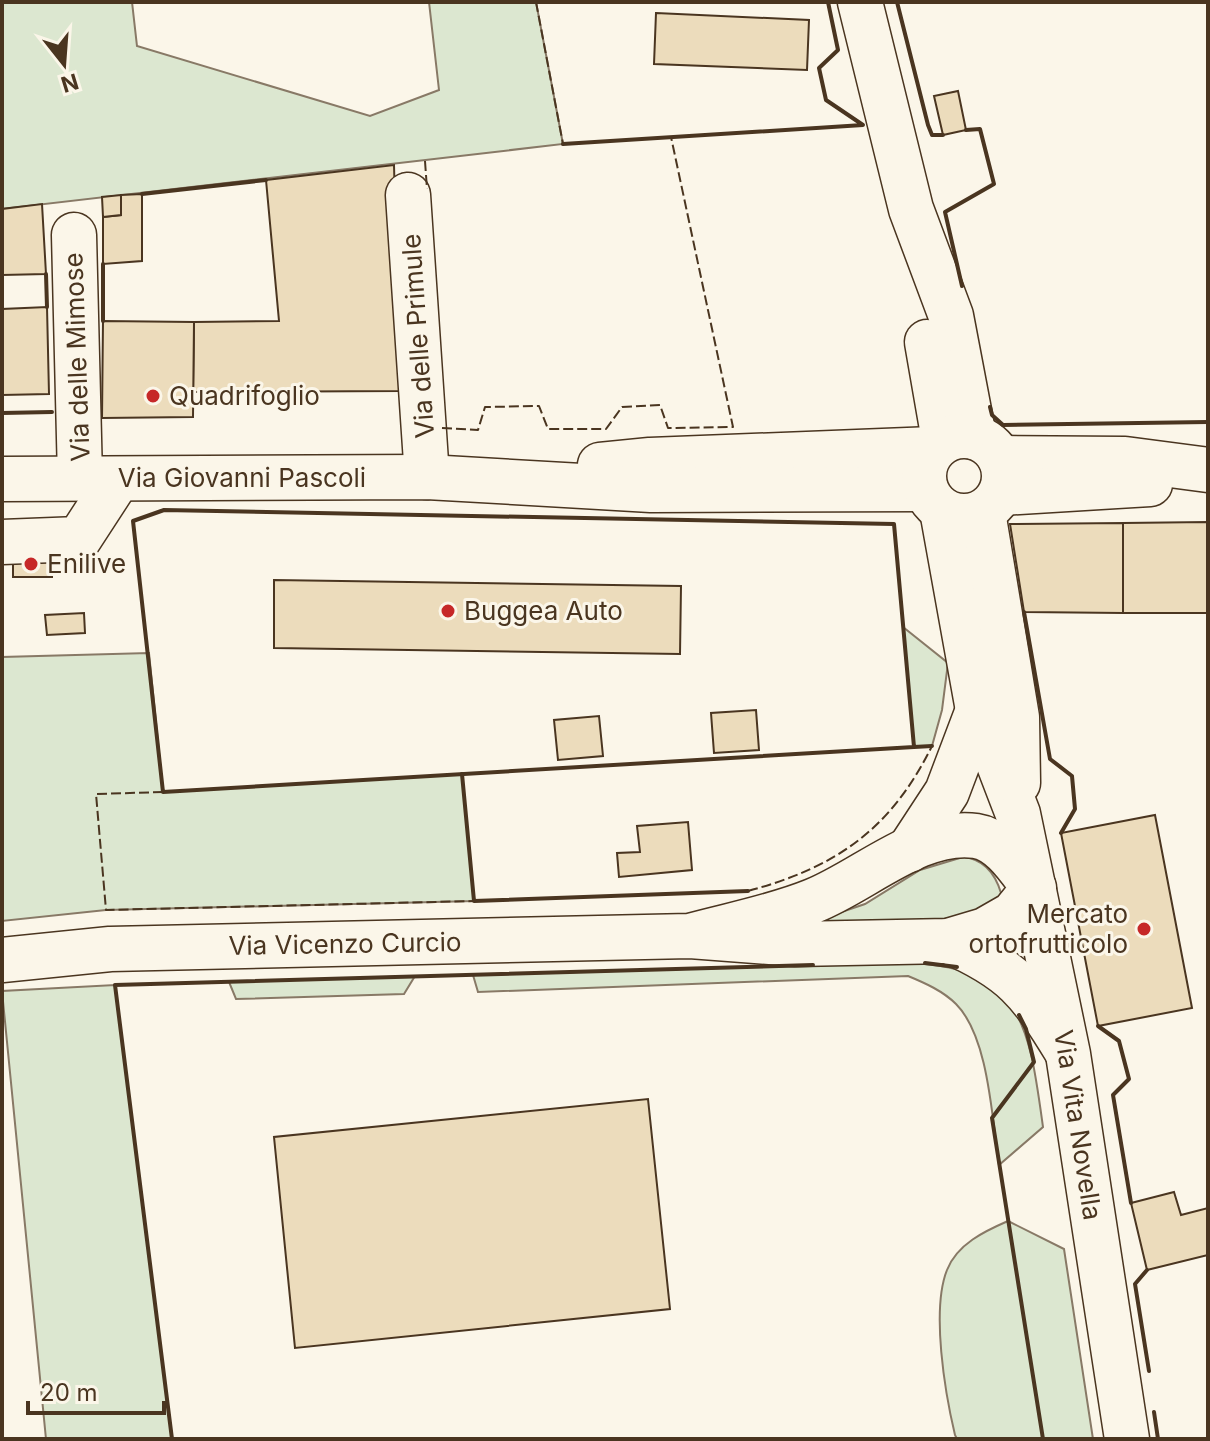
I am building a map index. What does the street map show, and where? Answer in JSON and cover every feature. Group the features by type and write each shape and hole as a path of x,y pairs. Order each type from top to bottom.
{"street":[{"path":"860,2 911,209 951,316 978,710 1018,814"},
{"name":"Via delle Primule","path":"408,195 427,477"},
{"name":"Via delle Mimose","path":"74,235 99,478"},
{"path":"963,474 1125,459 1208,470"},
{"name":"Via Giovanni Pascoli","path":"2,479 483,477 650,460 963,474"},
{"path":"963,474 1102,489 1208,477"},
{"path":"963,474 1017,717 1018,814"},
{"path":"2,542 79,539 99,478"},
{"path":"909,850 947,792 978,710"},
{"name":"Via Vita Novella","path":"1018,814 1068,1054 1127,1439"},
{"path":"978,836 1007,853 1034,888 1013,914 985,930 948,941 796,944 690,936 812,902 909,850 938,839 978,836"},
{"name":"Via Vicenzo Curcio","path":"2,960 110,949 690,936"},
{"path":"948,941 989,958 1014,978 1034,999 1068,1054"}],"green space":[{"path":"2,2 132,2 137,46 370,116 439,90 429,2 536,2 563,144 2,209"},
{"path":"903,627 948,663 942,710 932,746 914,747"},
{"path":"149,653 163,792 462,774 474,901 106,910 2,921 2,657"},
{"path":"963,857 988,868 1001,893 996,905 965,924 791,929 865,904 920,870"},
{"path":"901,963 942,966 973,975 996,989 1012,1008 1024,1031 1032,1059 1043,1127 999,1165 987,1080 976,1037 956,1004 908,976 478,992 473,975"},
{"path":"415,976 404,994 236,999 229,982"},
{"path":"115,985 172,1439 46,1439 2,991"},
{"path":"1008,1221 1064,1249 1093,1439 957,1439 955,1435 941,1352 942,1287 952,1261 965,1246"}],"building":[{"path":"656,13 809,20 807,70 654,64"},
{"path":"958,91 966,130 943,135 934,96"},
{"path":"394,165 400,391 193,392 194,322 279,321 266,180"},
{"path":"142,194 142,261 103,264 103,217 121,215 121,195"},
{"path":"121,195 121,215 103,217 102,197"},
{"path":"42,204 46,274 2,275 2,209"},
{"path":"47,307 49,394 2,395 2,309"},
{"path":"103,321 194,322 193,417 102,418"},
{"path":"1208,522 1208,613 1123,613 1123,523"},
{"path":"1123,523 1123,613 1024,612 1010,524"},
{"path":"13,530 52,530 52,577 13,577"},
{"path":"274,580 681,586 680,654 274,648"},
{"path":"84,613 85,633 47,635 45,615"},
{"path":"756,710 759,750 714,753 711,713"},
{"path":"599,716 603,756 558,760 554,720"},
{"path":"1155,815 1192,1008 1098,1026 1061,833"},
{"path":"688,822 692,870 619,877 617,853 640,852 637,826"},
{"path":"648,1099 670,1309 295,1348 274,1137"},
{"path":"1174,1192 1181,1215 1208,1208 1208,1255 1147,1270 1131,1203"}],"fence":[{"path":"536,2 563,144"},
{"path":"442,428 478,430 485,407 539,406 548,429 606,429 622,407 660,405 668,428 733,427 671,137"},
{"path":"425,161 427,189"},
{"path":"748,891 809,870 858,841 898,800 932,746"},
{"path":"163,792 96,794 106,910 474,901"}],"wall":[{"path":"563,144 863,125 826,100 819,68 838,50 828,2"},
{"path":"897,2 928,125 932,135 943,135"},
{"path":"962,286 945,212 994,184 980,129 966,130"},
{"path":"142,194 266,180"},
{"path":"103,264 103,321"},
{"path":"46,274 47,307"},
{"path":"990,407 992,415 1003,425 1208,422"},
{"path":"2,413 52,412"},
{"path":"914,747 894,524 164,510 133,521 163,792 932,746"},
{"path":"1024,612 1050,759 1072,776 1075,809 1061,833"},
{"path":"462,774 474,901 748,891"},
{"path":"925,963 957,967"},
{"path":"172,1439 115,985 813,965"},
{"path":"1019,1015 1026,1029 1034,1062 992,1118 1043,1439"},
{"path":"1098,1026 1119,1041 1129,1079 1113,1095 1131,1203"},
{"path":"1147,1270 1135,1284 1149,1371"},
{"path":"1154,1412 1158,1439"}],"place":[{"name":"Quadrifoglio","path":"153,396"},
{"name":"Enilive","path":"31,564"},
{"name":"Buggea Auto","path":"448,611"},
{"name":"Mercato ortofrutticolo","path":"1144,929"}]}
